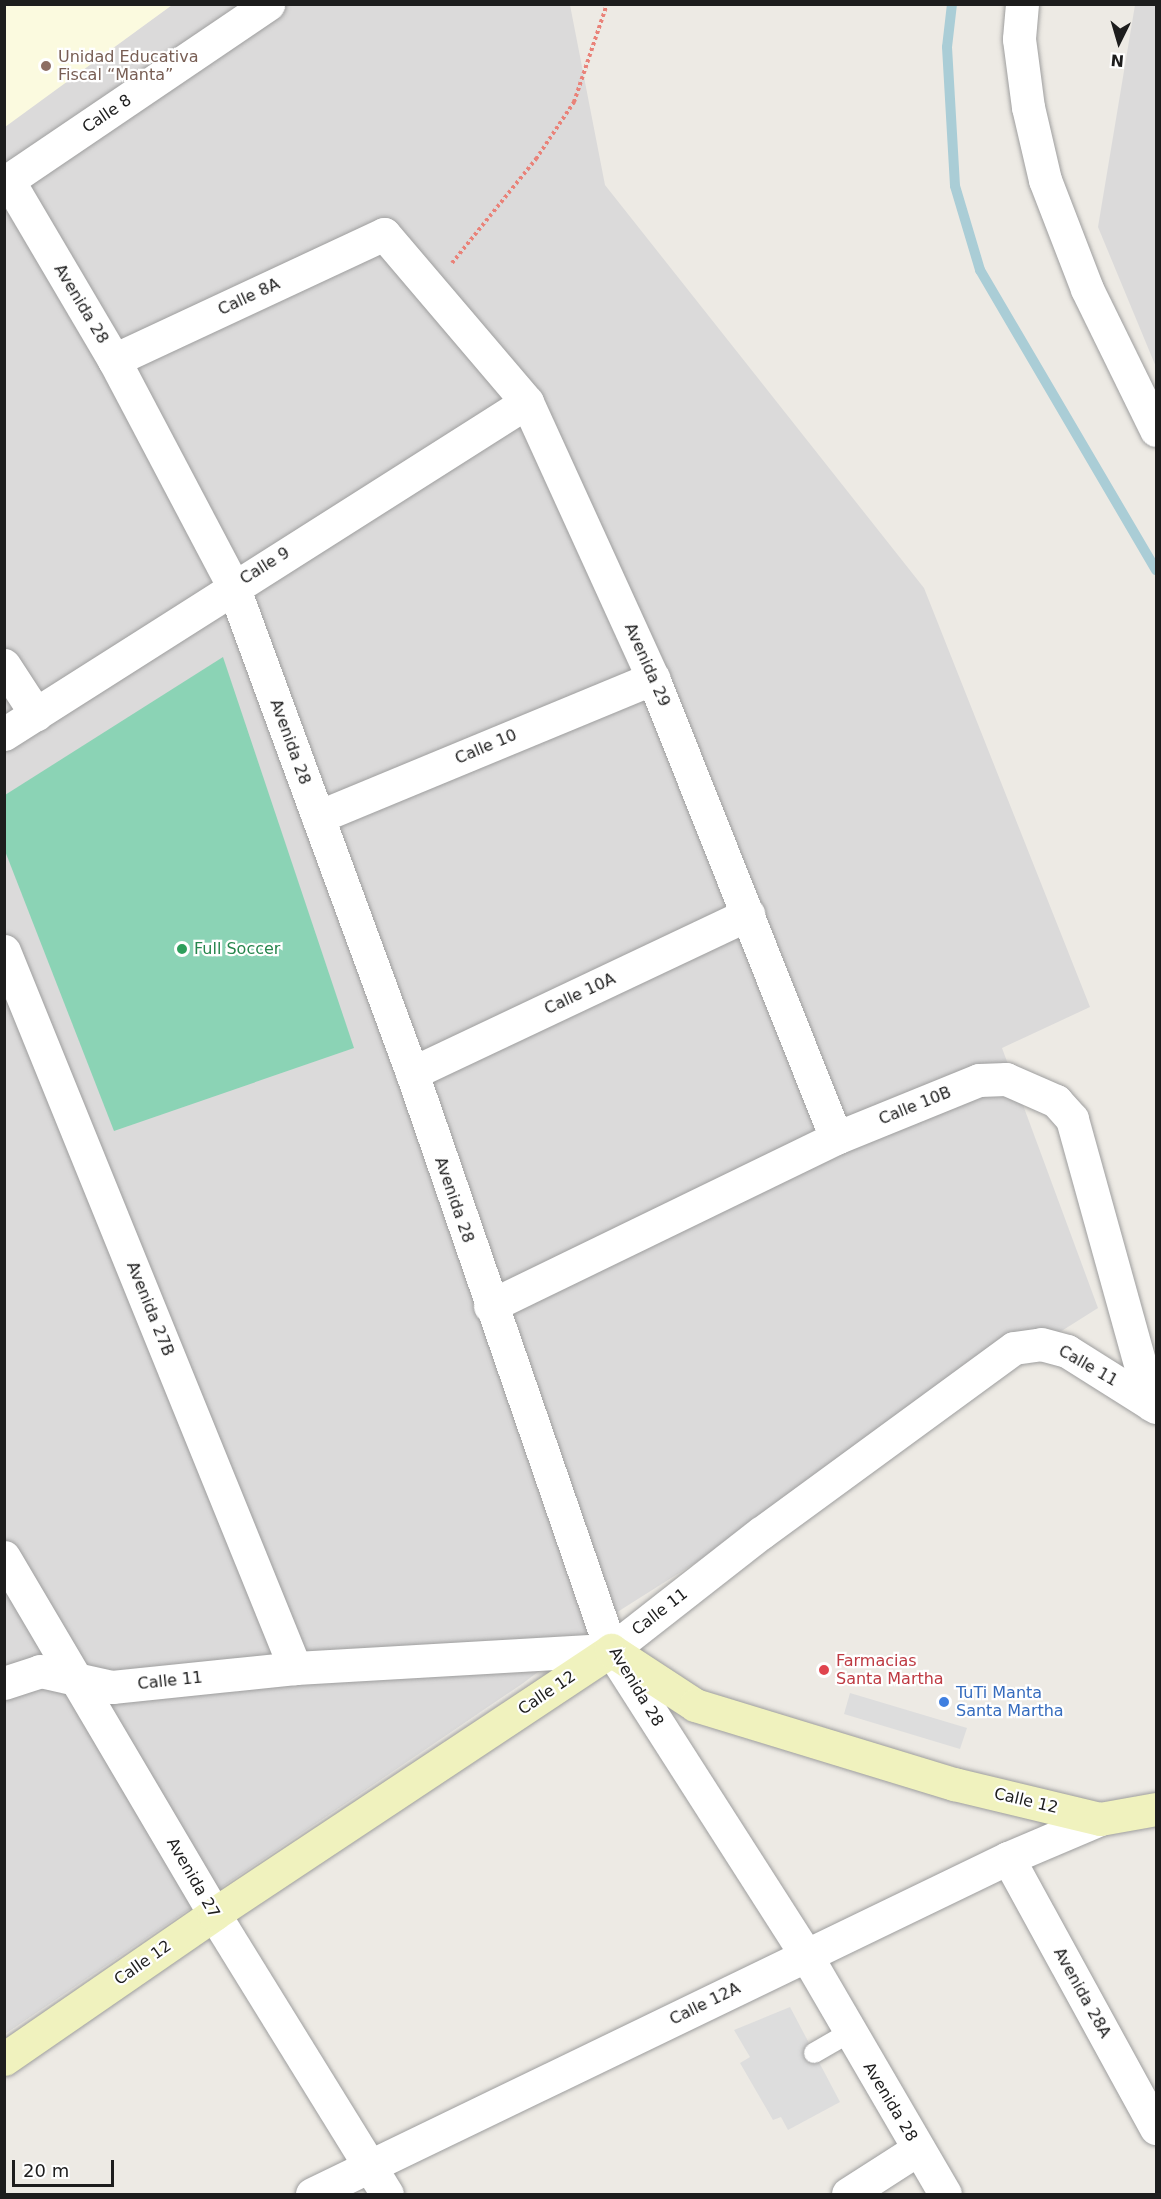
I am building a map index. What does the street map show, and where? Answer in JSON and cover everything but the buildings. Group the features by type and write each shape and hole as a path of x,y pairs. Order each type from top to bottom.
{"main road":[{"name":"Calle 12","path":"4,2059 214,1914 611,1650 695,1705 954,1785 1100,1819 1156,1809"}],"street":[{"name":"Calle 8","path":"6,182 268,4"},
{"path":"1022,4 1019,39 1028,107 1045,180 1087,289 1156,430"},
{"name":"Avenida 28","path":"6,182 114,360 233,586 412,1073 490,1306 611,1650 806,1955 848,2033 945,2194"},
{"name":"Avenida 29","path":"384,234 527,402 653,678 836,1138"},
{"name":"Calle 8A","path":"114,360 384,234"},
{"name":"Calle 9","path":"4,734 233,586 527,402"},
{"path":"4,665 36,714"},
{"name":"Calle 10","path":"318,817 653,678"},
{"name":"Calle 10A","path":"412,1073 748,914"},
{"name":"Avenida 27B","path":"4,951 295,1668"},
{"name":"Calle 10B","path":"490,1306 836,1138 979,1080 1006,1079 1056,1101 1072,1119 1154,1405"},
{"name":"Calle 11","path":"4,1683 40,1671 112,1688 295,1668 611,1650 760,1533 1014,1348 1041,1344 1068,1351 1154,1405"},
{"name":"Avenida 27","path":"4,1557 214,1914 387,2194"},
{"name":"Calle 12A","path":"312,2194 1008,1858 1100,1819"},
{"name":"Avenida 28A","path":"1008,1858 1156,2128"},
{"path":"848,2194 918,2149"}],"lane":[{"path":"814,2053 848,2033"}],"path":[{"path":"431,290 536,159 574,102 607,4"}],"shaded area":[{"name":"Unidad Educativa Fiscal “Manta”","path":"5,4 172,4 172,5 5,127"},
{"path":"172,5 570,5 605,185 924,588 1090,1007 1002,1048 1098,1308 619,1611 522,1684 5,2034 4,127"},
{"path":"1135,5 1156,5 1156,367 1098,227"},
{"path":"850,1693 967,1728 960,1749 844,1714"},
{"path":"790,2007 840,2102 788,2130 781,2117 773,2120 740,2063 750,2057 734,2030"}],"green space":[{"name":"Full Soccer","path":"223,657 354,1048 114,1131 5,851 5,795"}],"waterway":[{"path":"952,4 947,47 955,186 980,270 1156,570"}],"place":[{"name":"Unidad Educativa Fiscal “Manta”","path":"46,66"},
{"name":"Full Soccer","path":"182,949"},
{"name":"Farmacias Santa Martha","path":"824,1670"},
{"name":"TuTi Manta Santa Martha","path":"944,1702"}]}
